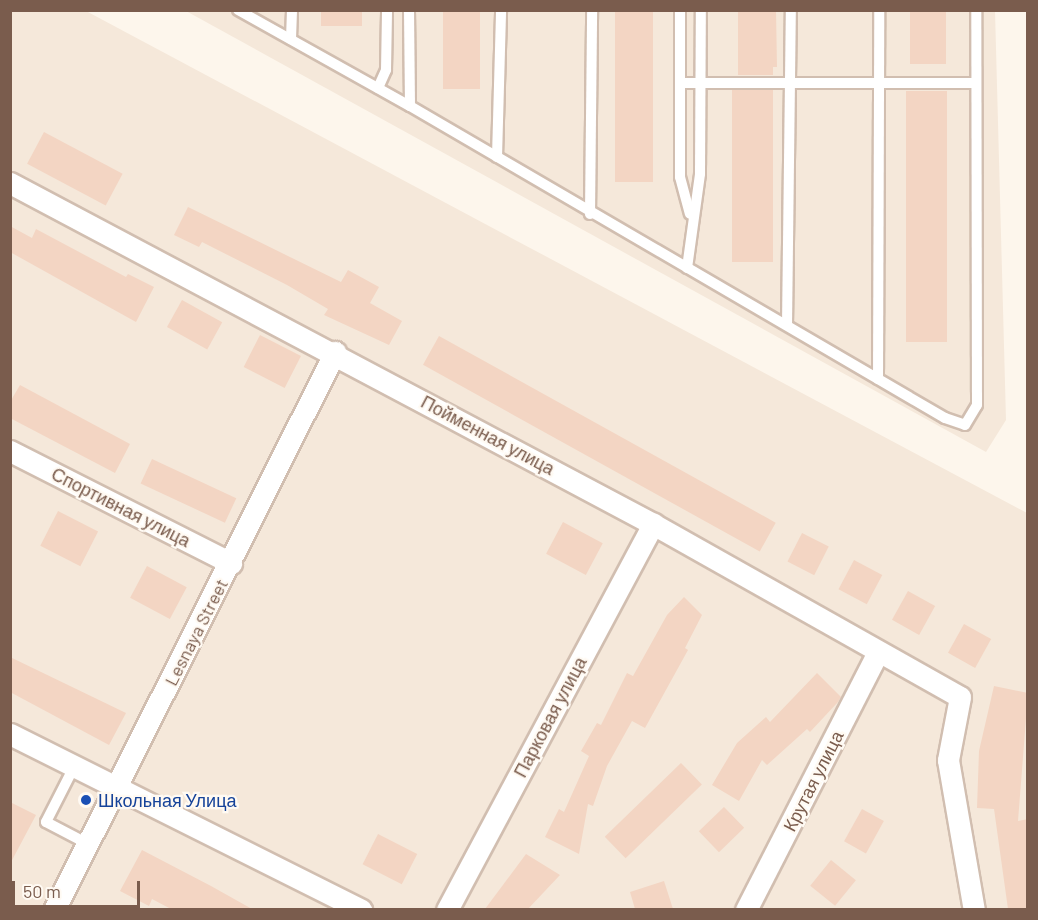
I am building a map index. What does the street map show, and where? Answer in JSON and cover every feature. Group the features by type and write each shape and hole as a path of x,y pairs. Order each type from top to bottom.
{"street":[{"name":"Пойменная улица","path":"10,183 335,352 653,524 960,697 948,760 974,909"},
{"name":"Lesnaya Street","path":"54,909 231,563 335,352"},
{"name":"Спортивная улица","path":"10,451 231,563"},
{"name":"Парковая улица","path":"447,909 653,524"},
{"name":"Крутая улица","path":"746,909 878,652"},
{"path":"10,734 361,909"}],"lane":[{"path":"238,10 410,106 590,214 945,417 965,425 977,405 976,10"},
{"path":"291,39 292,10"},
{"path":"378,88 386,70 387,10"},
{"path":"410,10 410,106"},
{"path":"497,157 501,10"},
{"path":"590,214 592,10"},
{"path":"680,10 680,177 691,217"},
{"path":"687,268 691,217 700,174 700,10"},
{"path":"787,325 791,10"},
{"path":"878,378 879,10"},
{"path":"680,83 976,82"},
{"path":"75,765 46,822 88,844"}],"shaded area":[{"path":"10,11 86,11 1027,513 1027,909 11,909"},
{"path":"186,11 995,11 1006,420 986,452"}],"building":[{"path":"321,10 362,10 362,26 321,26"},
{"path":"443,10 480,10 480,89 443,89"},
{"path":"615,10 653,10 653,182 615,182"},
{"path":"738,10 776,10 777,67 773,67 773,75 738,75"},
{"path":"910,10 946,10 946,64 910,64"},
{"path":"732,90 773,90 773,262 732,262"},
{"path":"906,91 947,91 947,342 906,342"},
{"path":"44,132 123,174 106,206 27,164"},
{"path":"188,207 341,282 348,270 379,287 370,303 402,321 389,345 324,315 328,309 287,285 202,242 199,247 174,235"},
{"path":"10,226 32,238 36,229 126,277 128,274 154,287 136,322 10,252"},
{"path":"182,300 222,322 207,349 167,327"},
{"path":"260,335 301,356 285,388 244,367"},
{"path":"439,336 776,523 760,552 423,365"},
{"path":"20,385 130,444 115,473 10,418 10,402"},
{"path":"152,459 236,498 225,523 141,483"},
{"path":"58,511 98,531 80,566 40,546"},
{"path":"563,522 603,543 586,575 546,554"},
{"path":"802,533 829,547 814,575 787,562"},
{"path":"854,560 882,575 867,604 839,589"},
{"path":"147,566 187,587 170,619 130,598"},
{"path":"908,591 935,606 919,635 892,620"},
{"path":"684,597 702,615 685,648 688,650 645,728 632,721 607,766 593,806 588,804 579,854 545,837 559,809 564,812 589,756 581,751 597,723 601,725 627,673 633,676 667,615"},
{"path":"964,624 991,639 975,668 948,653"},
{"path":"10,657 126,713 109,745 10,692"},
{"path":"817,673 841,697 810,732 807,729 767,765 762,760 739,801 712,785 737,743 766,717 770,722"},
{"path":"994,686 1028,693 1018,821 1028,819 1028,909 1008,909 994,809 977,808 979,751"},
{"path":"681,763 702,785 626,858 605,837"},
{"path":"10,802 36,815 10,864"},
{"path":"724,807 744,828 719,852 699,831"},
{"path":"862,809 884,821 866,853 844,841"},
{"path":"378,834 417,854 402,884 363,864"},
{"path":"142,850 252,909 171,909 152,899 149,906 120,891"},
{"path":"526,854 560,875 528,909 485,909"},
{"path":"831,860 856,880 835,906 810,886"},
{"path":"664,881 673,909 635,909 630,892"}],"place":[{"name":"Школьная Улица","path":"86,800"}]}
